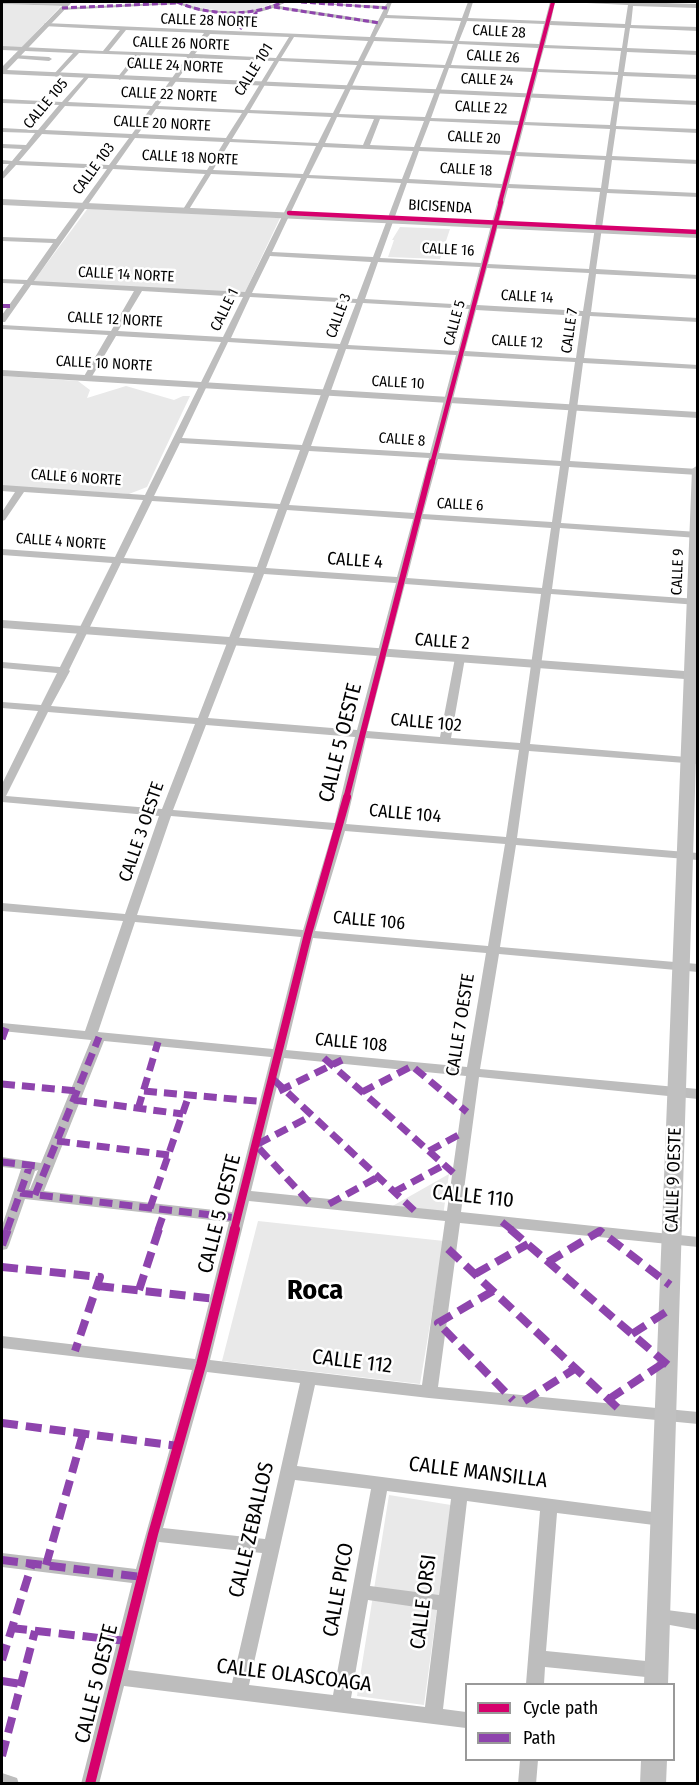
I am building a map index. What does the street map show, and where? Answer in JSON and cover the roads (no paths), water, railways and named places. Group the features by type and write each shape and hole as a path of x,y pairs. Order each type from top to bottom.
{"main road":[{"path":"2,200 698,233"},
{"name":"CALLE 9","path":"694,675 697,471"},
{"name":"CALLE 9 OESTE","path":"656,1677 672,1239 687,1093 694,675"},
{"path":"653,1784 654,1761"}],"street":[{"path":"2,2 66,5 177,2 214,11 258,11 283,2"},
{"path":"301,2 389,5"},
{"name":"CALLE 3","path":"233,641 471,2"},
{"name":"CALLE 5","path":"383,652 474,308 503,186 514,153 553,2"},
{"path":"569,2 698,6"},
{"name":"CALLE 7","path":"536,664 631,3"},
{"path":"2,72 66,5"},
{"name":"CALLE 1","path":"2,794 289,215 347,88 389,5"},
{"path":"274,7 381,19 698,29"},
{"path":"240,29 258,11"},
{"name":"CALLE 28 NORTE","path":"45,26 372,39"},
{"path":"104,53 124,29"},
{"name":"CALLE 103","path":"2,320 208,32"},
{"name":"CALLE 101","path":"186,209 292,36"},
{"name":"CALLE 28","path":"372,39 698,53"},
{"name":"CALLE 26 NORTE","path":"2,48 360,63"},
{"path":"56,75 77,52"},
{"path":"120,78 139,54"},
{"path":"15,57 80,60"},
{"path":"122,62 143,63"},
{"name":"CALLE 26","path":"360,63 698,77"},
{"path":"174,64 184,64"},
{"name":"CALLE 24 NORTE","path":"2,72 347,88"},
{"name":"CALLE 105","path":"2,177 87,76"},
{"name":"CALLE 24","path":"347,88 698,102"},
{"name":"CALLE 22 NORTE","path":"2,101 335,115"},
{"name":"CALLE 22","path":"335,115 698,131"},
{"path":"366,146 378,117"},
{"name":"CALLE 20 NORTE","path":"2,130 321,144"},
{"name":"CALLE 20","path":"321,144 698,162"},
{"path":"2,146 27,147"},
{"name":"CALLE 18 NORTE","path":"2,162 305,177"},
{"name":"CALLE 18","path":"305,177 698,195"},
{"path":"2,239 58,241"},
{"name":"CALLE 16","path":"269,254 698,277"},
{"name":"CALLE 14 NORTE","path":"2,281 248,296"},
{"path":"87,378 139,289"},
{"name":"CALLE 14","path":"248,296 698,320"},
{"name":"CALLE 12 NORTE","path":"2,327 226,340"},
{"name":"CALLE 12","path":"226,340 698,367"},
{"name":"CALLE 10 NORTE","path":"2,373 204,386"},
{"name":"CALLE 10","path":"204,386 698,415"},
{"name":"CALLE 8","path":"177,440 697,471"},
{"name":"CALLE 6 NORTE","path":"2,488 149,498"},
{"path":"2,518 21,490"},
{"name":"CALLE 6","path":"149,498 697,535"},
{"name":"CALLE 4 NORTE","path":"2,552 117,561"},
{"name":"CALLE 4","path":"117,561 695,602"},
{"name":"CALLE 2","path":"2,624 694,675"},
{"name":"CALLE 3 OESTE","path":"28,1194 46,1167 95,1036 166,813 233,641"},
{"name":"CALLE 5 OESTE","path":"90,1784 153,1534 201,1365 308,934 340,827 383,652"},
{"path":"445,741 460,658"},
{"name":"CALLE 7 OESTE","path":"429,1392 473,1072 511,841 536,664"},
{"path":"2,665 64,671"},
{"name":"CALLE 102","path":"2,705 693,761"},
{"name":"CALLE 104","path":"2,799 691,856"},
{"name":"CALLE 106","path":"2,907 690,967"},
{"name":"CALLE 108","path":"2,1027 687,1093"},
{"path":"2,1162 46,1167"},
{"path":"2,1245 28,1194 30,1165"},
{"path":"28,1194 238,1218"},
{"name":"CALLE 110","path":"244,1195 698,1242"},
{"name":"CALLE 112","path":"2,1342 429,1392 698,1418"},
{"name":"CALLE ZEBALLOS","path":"239,1692 309,1378"},
{"name":"CALLE MANSILLA","path":"288,1472 662,1519"},
{"name":"CALLE PICO","path":"341,1704 380,1484"},
{"name":"CALLE ORSI","path":"433,1716 460,1494"},
{"path":"535,1683 549,1505"},
{"path":"153,1534 272,1547"},
{"path":"2,1560 142,1577"},
{"path":"361,1592 446,1604"},
{"path":"658,1617 698,1622"},
{"path":"537,1658 656,1677"},
{"name":"CALLE OLASCOAGA","path":"117,1677 465,1720"},
{"path":"527,1784 529,1761"},
{"path":"2,1782 10,1784"}],"district":[{"name":"Roca","path":"315,1291"}]}
